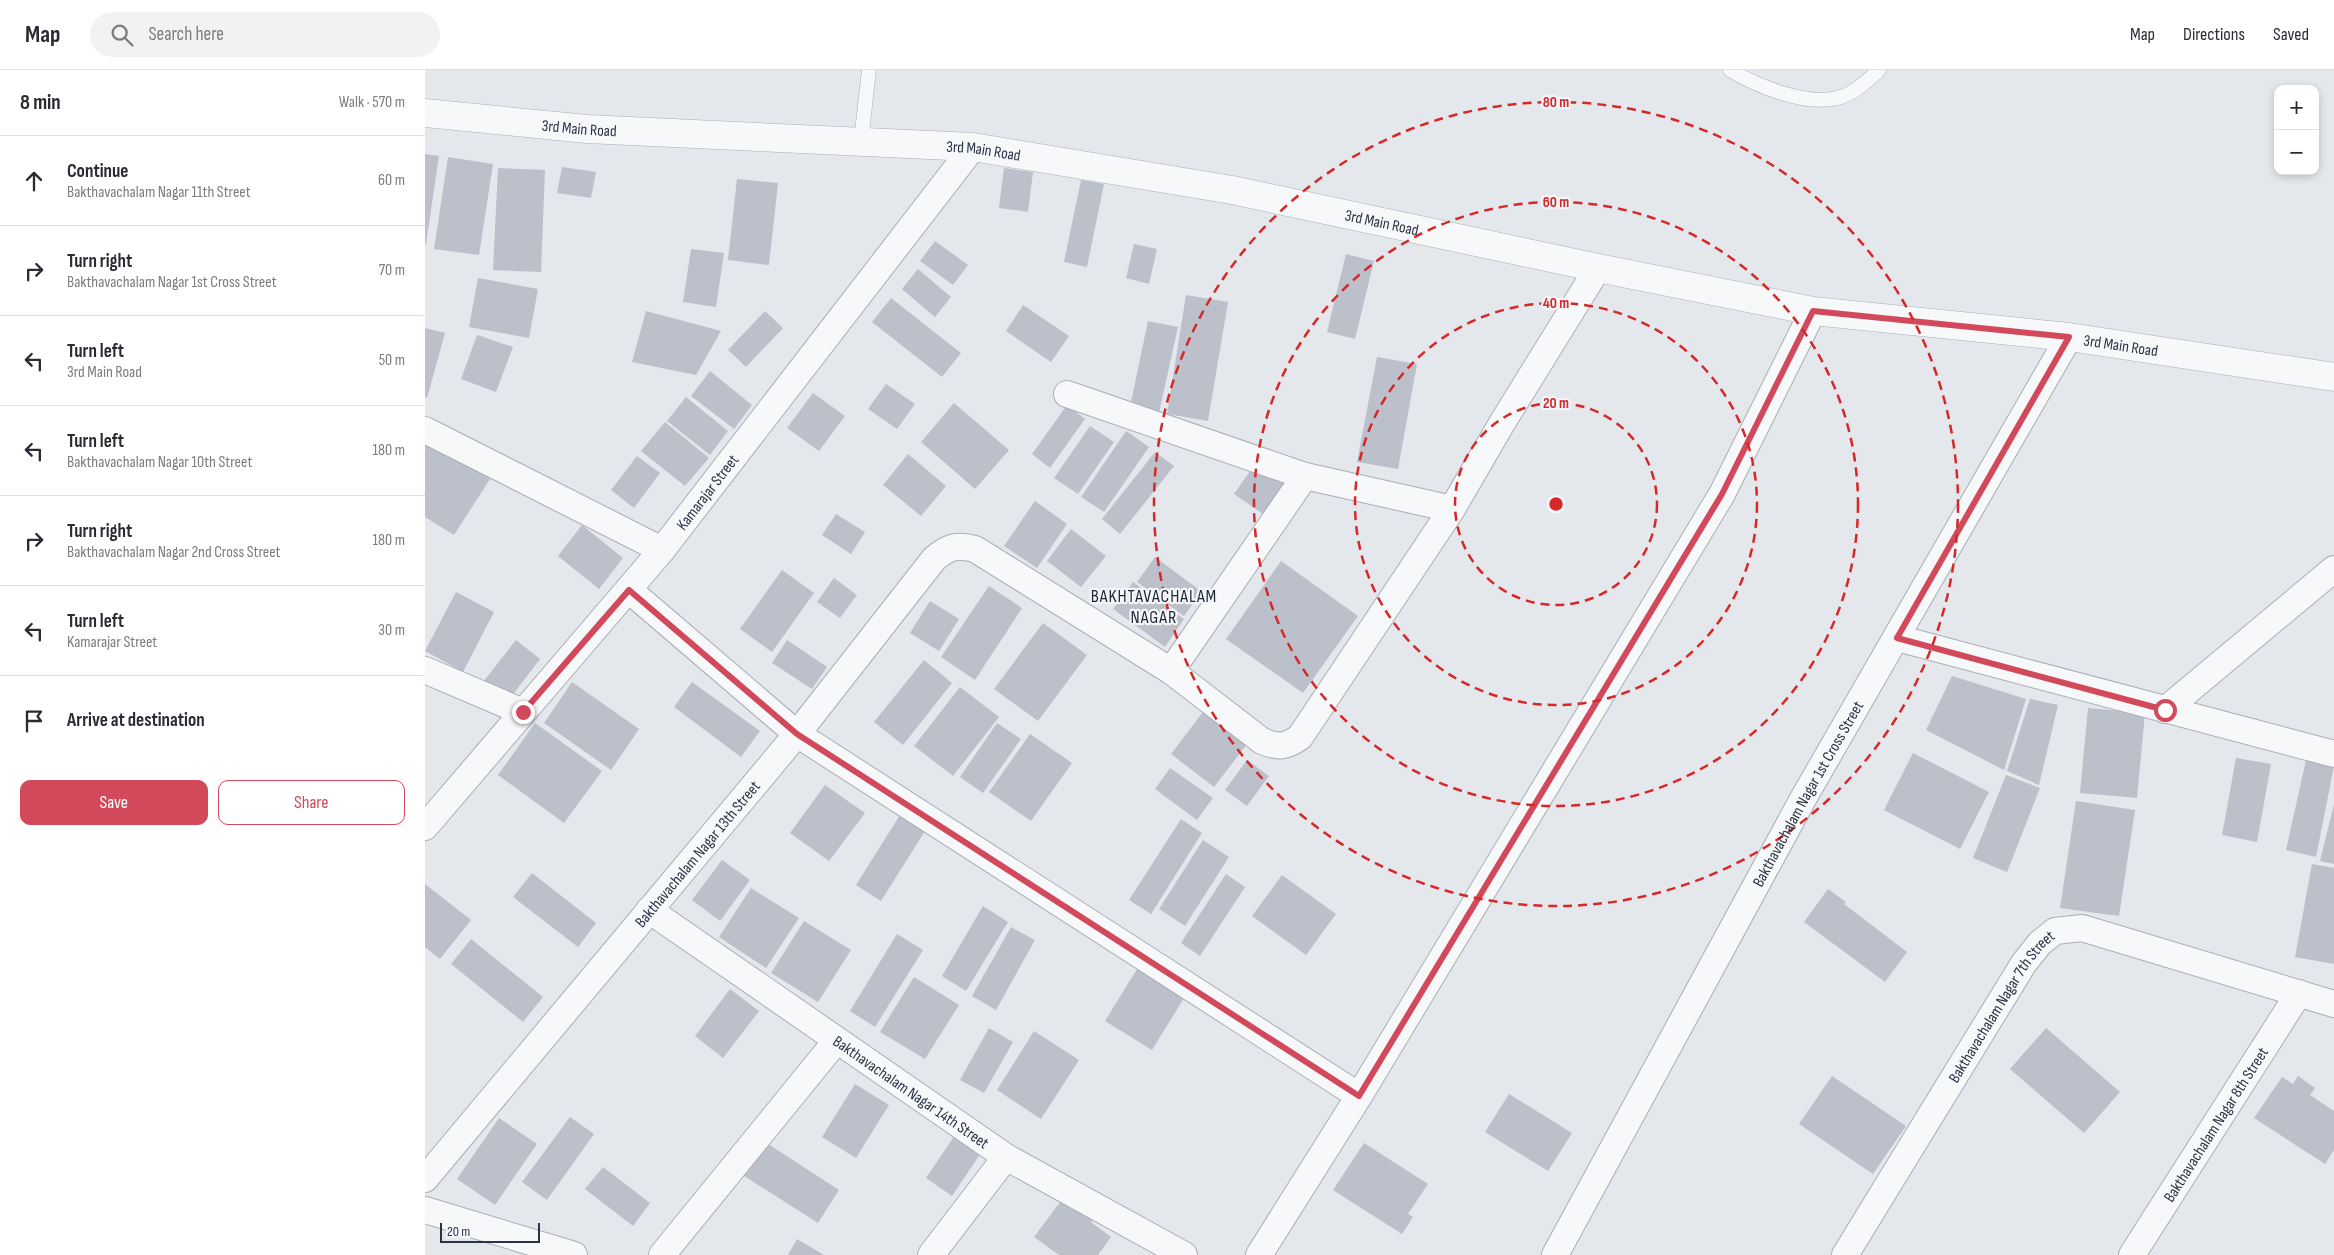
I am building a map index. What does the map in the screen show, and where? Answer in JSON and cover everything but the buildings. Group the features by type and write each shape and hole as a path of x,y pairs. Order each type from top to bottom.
{"street":[{"name":"3rd Main Road","path":"425,113 587,129 973,146 1233,190 1598,268 1813,311 2069,337 2334,377"},
{"name":"Kamarajar Street","path":"425,827 662,550 973,146"},
{"path":"1305,476 1171,671 1262,741 1276,747 1289,745 1300,737 1452,509 1502,423 1598,268"},
{"path":"1259,1255 1359,1096 1722,494 1813,311"},
{"name":"Bakthavachalam Nagar 1st Cross Street","path":"1555,1255 1804,797 2069,337"},
{"path":"1067,394 1305,476 1452,509"},
{"path":"425,430 662,550"},
{"name":"Bakthavachalam Nagar 13th Street","path":"425,1179 797,734 934,558 947,548 960,545 975,549 1171,671"},
{"path":"2165,710 2334,569"},
{"path":"629,590 797,734 1359,1096"},
{"path":"1897,638 2334,754"},
{"path":"425,670 523,712"},
{"name":"Bakthavachalam Nagar 14th Street","path":"649,910 1006,1157 1184,1255"},
{"name":"Bakthavachalam Nagar 7th Street","path":"1845,1255 2024,962 2040,943 2055,931 2082,928 2334,1004"},
{"name":"Bakthavachalam Nagar 8th Street","path":"2132,1255 2299,993"},
{"path":"662,1255 837,1040"},
{"path":"931,1255 1006,1157"},
{"path":"425,1210 574,1255"}],"lane":[{"path":"861,141 869,70"},
{"path":"1730,70 1783,95 1811,99 1837,98 1863,85 1879,70"}],"district":[{"name":"BAKHTAVACHALAM NAGAR","path":"1154,606"}],"route":[{"path":"523,712 629,590 797,734 1359,1096 1722,494 1813,311 2069,337 1897,638 2165,710"}]}
